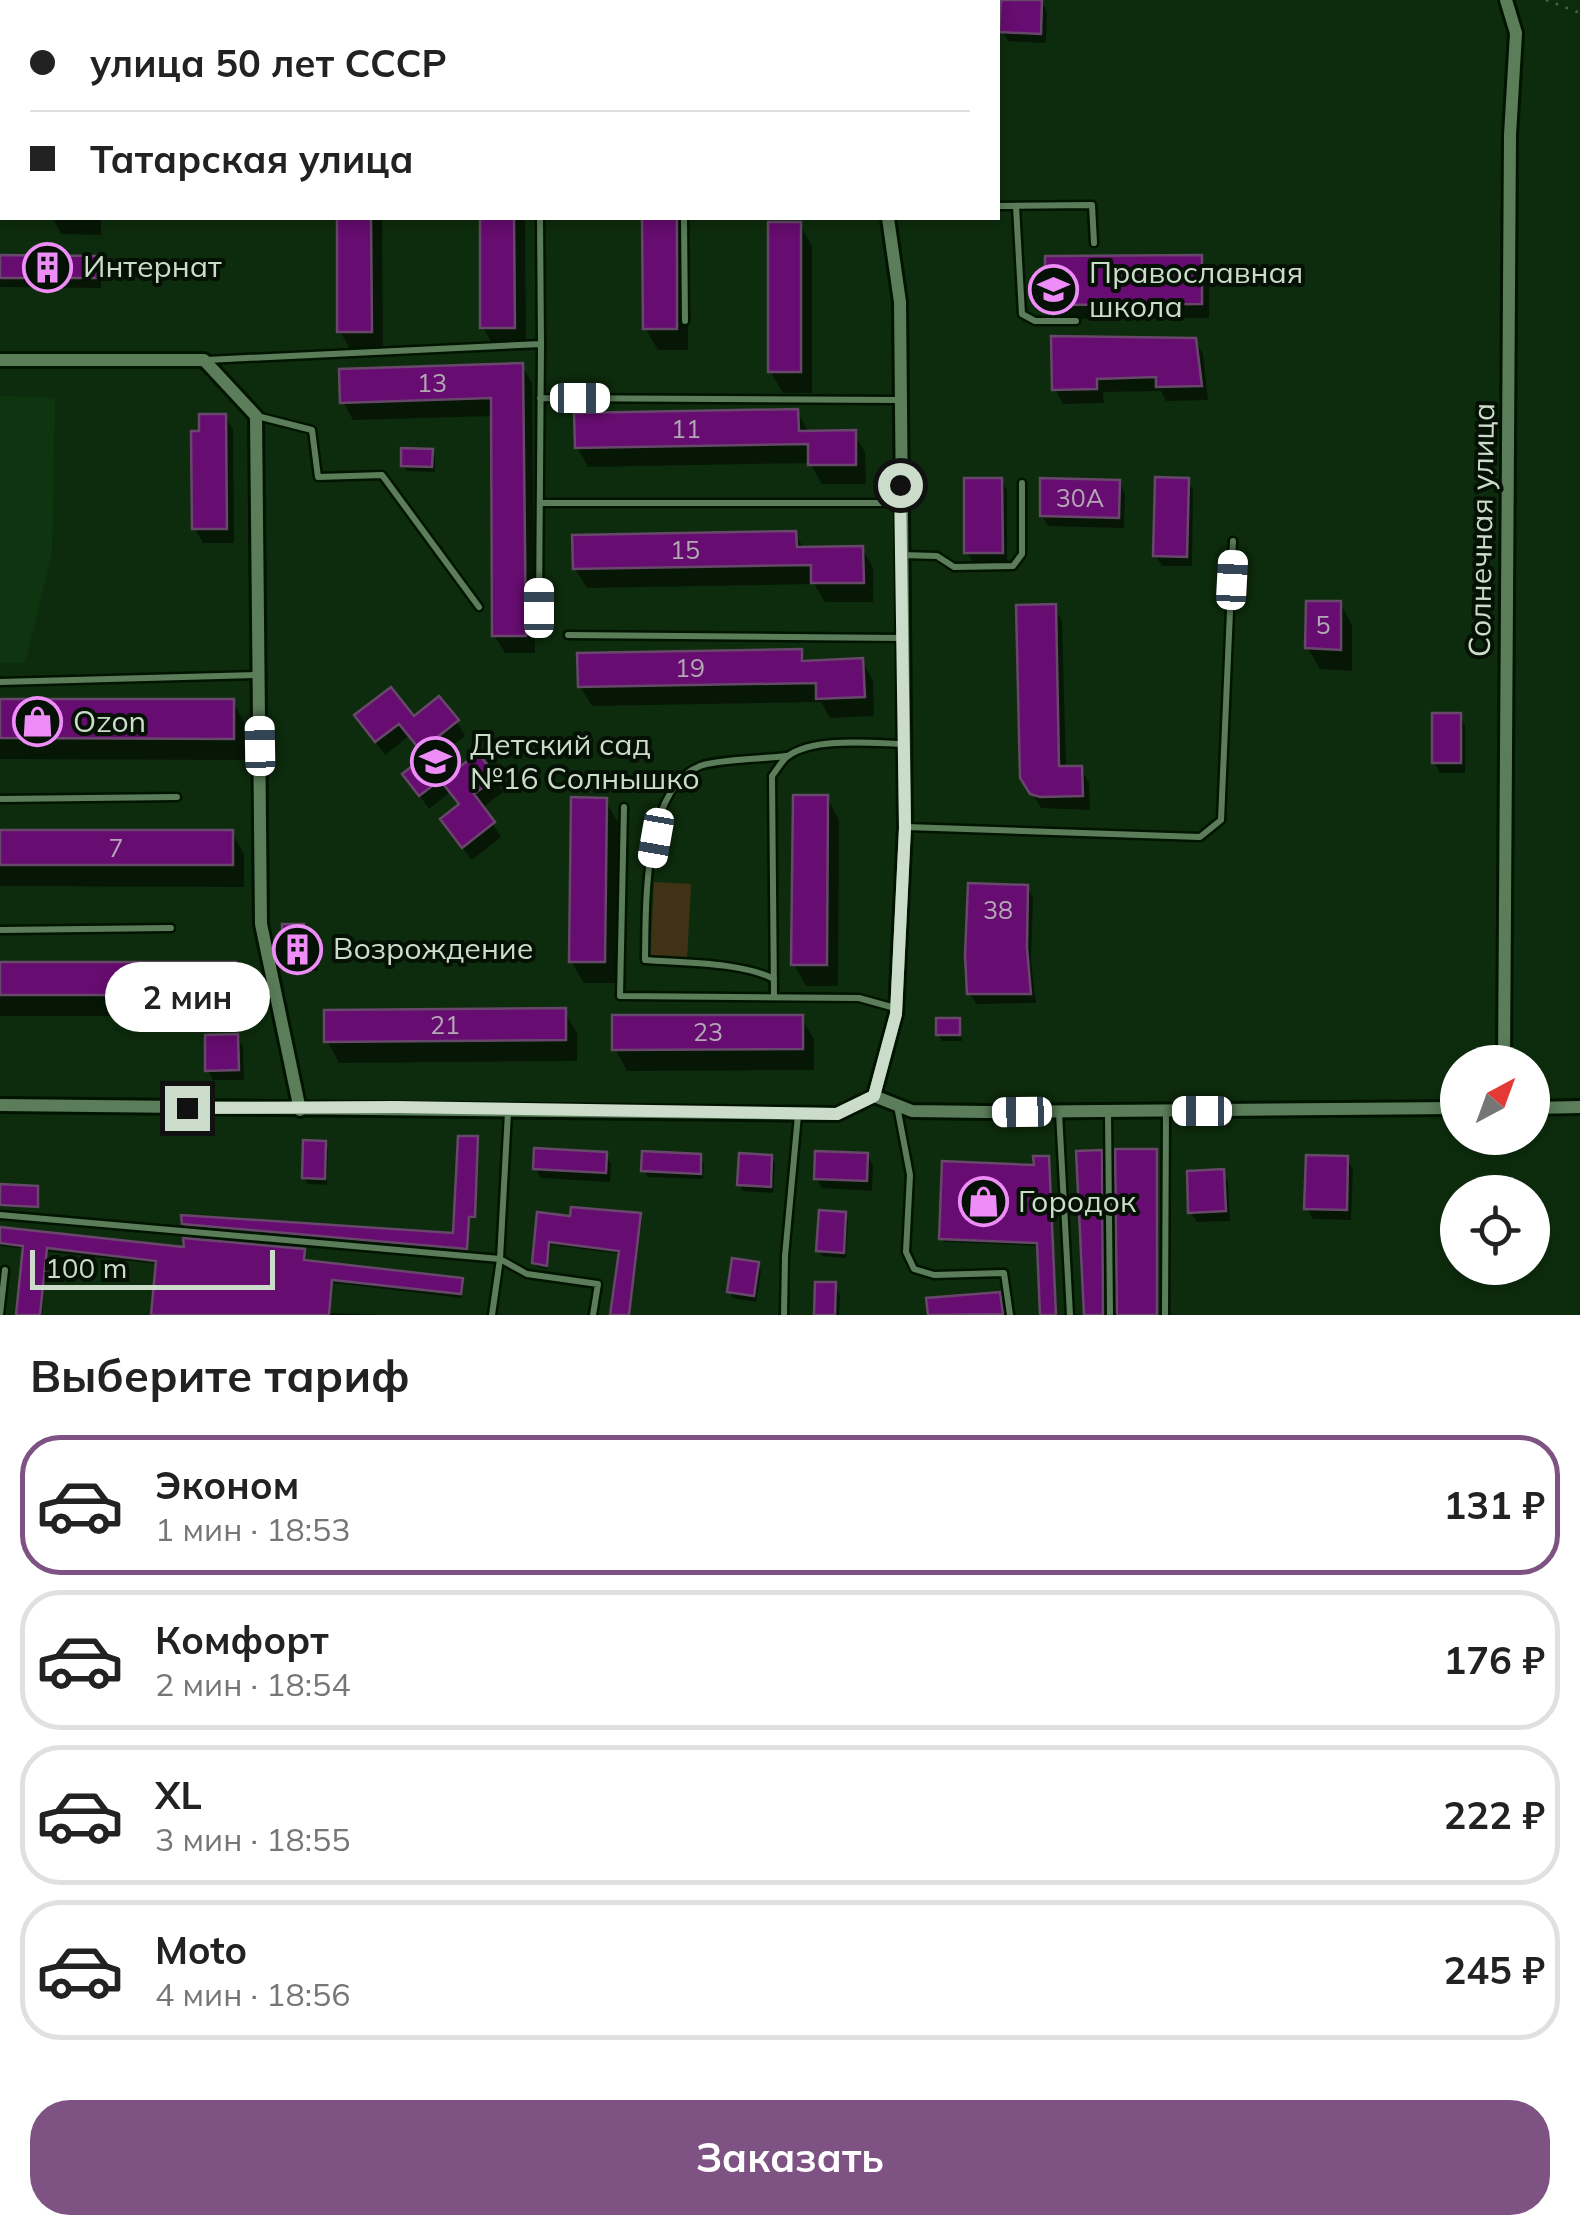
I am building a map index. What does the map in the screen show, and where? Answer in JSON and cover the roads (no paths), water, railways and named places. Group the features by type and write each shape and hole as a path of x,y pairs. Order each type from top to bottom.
{"street":[{"name":"Солнечная улица","path":"1504,1045 1510,154 1516,33 1506,0"},
{"path":"874,1096 896,1009 905,828 900,302 888,220"},
{"path":"0,360 204,360 256,416 261,924 300,1110"},
{"path":"0,1104 837,1114 874,1096 912,1111 1440,1108"},
{"path":"1550,1108 1580,1107"}],"lane":[{"path":"1000,206 1092,205 1094,243"},
{"path":"1016,206 1022,314 1035,321 1076,321"},
{"path":"539,608 540,220"},
{"path":"684,220 685,320"},
{"path":"204,360 541,344"},
{"path":"540,398 900,400"},
{"path":"256,416 312,430 318,477 382,476 480,608"},
{"path":"901,556 937,556 954,567 1013,566 1022,554 1022,482"},
{"path":"540,502 900,503"},
{"path":"905,828 1200,837 1221,820 1234,541"},
{"path":"568,635 902,638"},
{"path":"0,682 259,675"},
{"path":"774,980 764,974 702,964 645,960 646,898 661,808 670,792 700,766 786,756 840,743 904,744"},
{"path":"774,997 772,776 786,756"},
{"path":"0,799 177,798"},
{"path":"624,807 620,996 859,998 896,1009"},
{"path":"0,930 171,928"},
{"path":"897,1105 910,1175 906,1252 914,1269 934,1275 1004,1273 1010,1315"},
{"path":"492,1315 500,1259 508,1111"},
{"path":"1108,1111 1110,1315"},
{"path":"1166,1111 1166,1315"},
{"path":"1060,1112 1070,1315"},
{"path":"784,1315 784,1256 798,1114"},
{"path":"0,1215 500,1259 528,1274 598,1284 593,1315"},
{"path":"0,1315 6,1270"}],"place":[{"name":"Интернат","path":"48,267"},
{"name":"Православная школа","path":"1054,290"},
{"name":"Ozon","path":"38,722"},
{"name":"Детский сад №16 Солнышко","path":"435,762"},
{"name":"Возрождение","path":"298,949"},
{"name":"Городок","path":"983,1202"}]}
